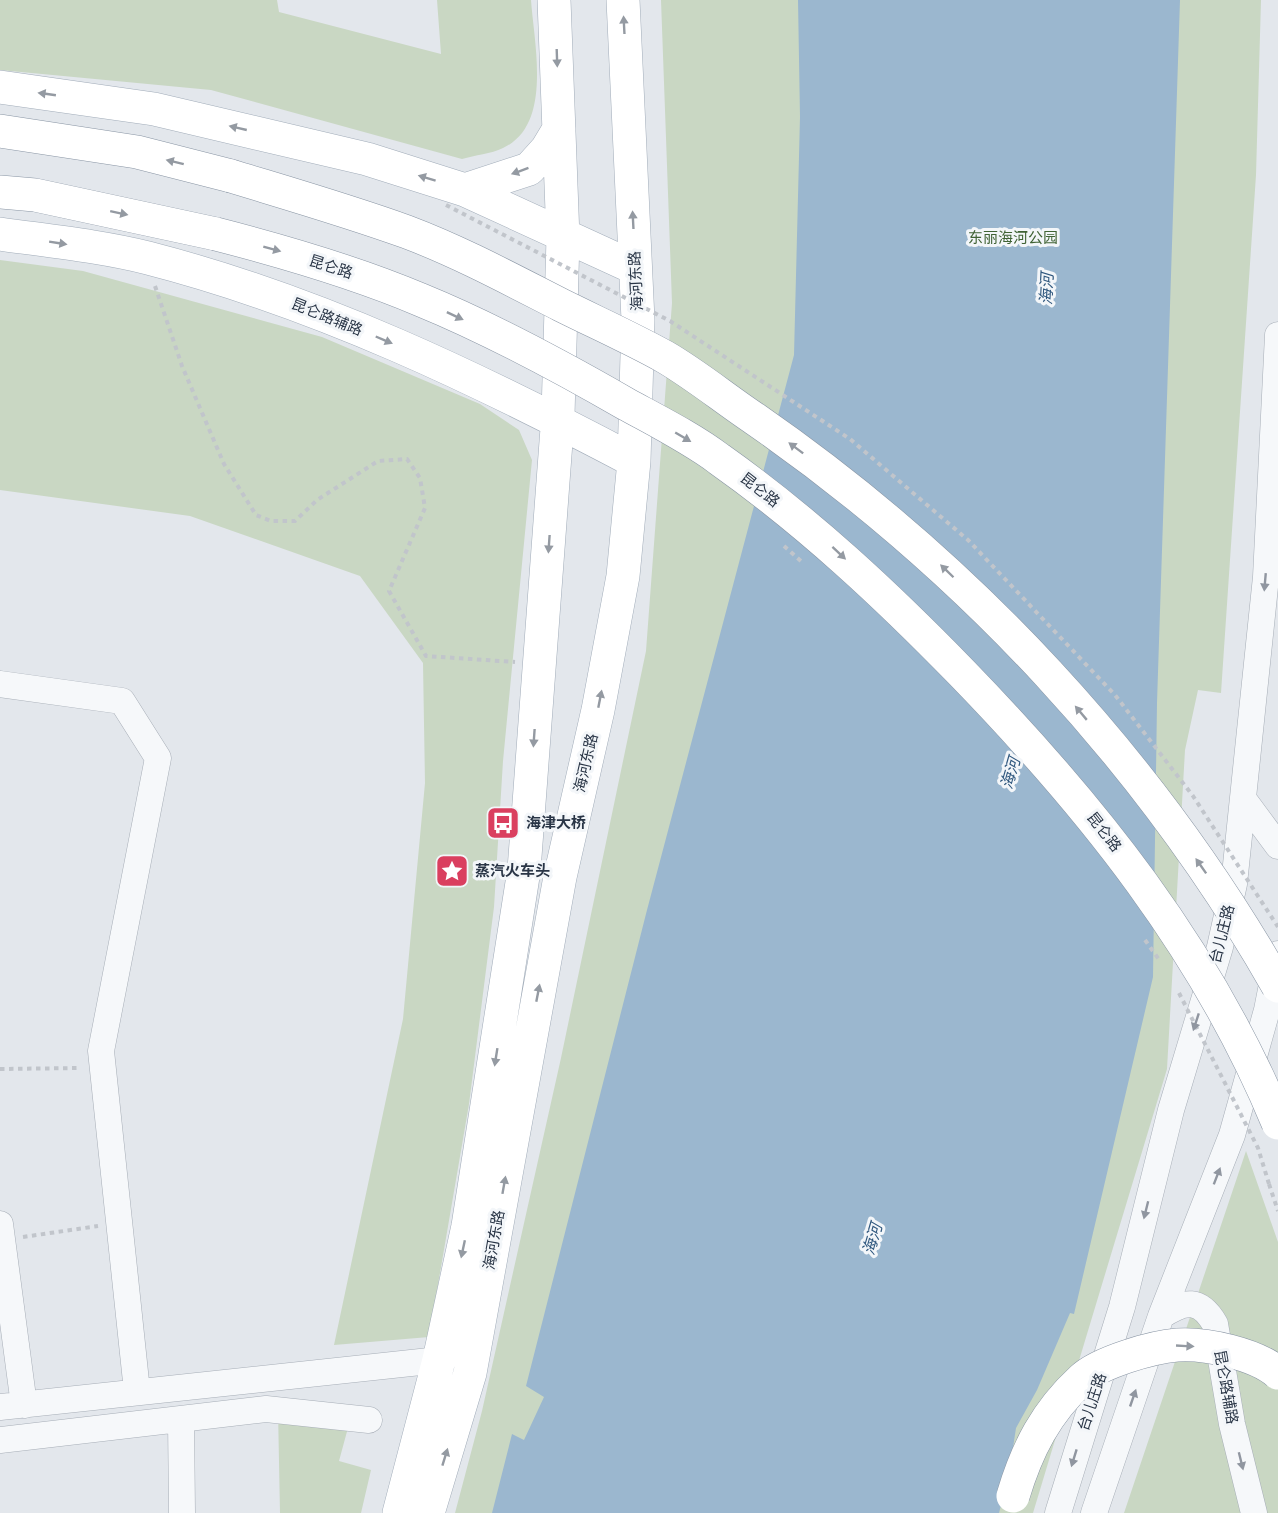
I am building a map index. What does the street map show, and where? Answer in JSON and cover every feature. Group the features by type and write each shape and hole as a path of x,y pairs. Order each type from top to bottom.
{"main road":[{"name":"海河东路","path":"399,1513 439,1360 468,1226 524,870 558,418 555,231 559,129 554,0"},
{"name":"海河东路","path":"428,1513 470,1373 558,888 598,710 623,576 634,461 638,320 623,0"},
{"path":"0,87 165,112 368,159 465,190 635,268"},
{"path":"465,190 529,169 547,149 559,129"},
{"path":"0,131 137,152 231,176 352,213 465,256 666,358 801,452 933,558 1000,622 1061,689 1136,778 1202,866 1251,939 1278,986"},
{"name":"昆仑路","path":"0,192 35,195 216,234 291,254 423,300 562,368 717,457 829,543 912,622 996,708 1077,799 1140,878 1193,956 1263,1087 1278,1123"},
{"path":"555,231 619,276 632,297 638,320"},
{"name":"昆仑路辅路","path":"0,234 146,257 235,282 318,312 558,418"},
{"path":"521,403 533,415 544,436 553,485"},
{"path":"558,418 612,428 625,423 636,406"},
{"path":"558,418 634,461"},
{"path":"1012,1513 1012,1496 1024,1457 1039,1430 1084,1377 1121,1359 1177,1345 1229,1350 1278,1372"}],"street":[{"name":"台儿庄路","path":"1058,1513 1122,1307 1186,1053 1220,947 1234,884 1275,489 1278,335"},
{"path":"0,684 122,701 158,758 101,1051 137,1391"},
{"path":"1244,800 1278,846"},
{"path":"1094,1513 1161,1316 1232,1135 1267,1010 1278,954"},
{"path":"2,1232 12,1406 439,1360"},
{"name":"昆仑路辅路","path":"1161,1316 1183,1304 1196,1305 1208,1311 1215,1324 1232,1424 1254,1513"},
{"path":"0,1440 266,1409 369,1420"},
{"path":"181,1419 182,1513"}],"path":[{"path":"146,257 182,366 224,464 256,515 271,522 295,521 317,500 378,461 408,459 420,478 425,508 389,591 426,656 539,664"},
{"path":"779,542 806,565"},
{"path":"1142,935 1161,963"},
{"path":"1179,992 1258,1148 1278,1211"},
{"path":"0,1069 102,1067"},
{"path":"2,1232 119,1223"}],"green space":[{"path":"0,0 277,0 279,12 441,54 437,0 531,0 537,60 535,103 529,121 519,137 498,150 462,159 211,90 0,70"},
{"name":"东丽海河公园","path":"661,0 1261,0 1256,175 1221,693 1198,690 1185,750 1167,1069 1033,1513 455,1513 482,1411 561,1058 646,651 672,303"},
{"path":"0,260 83,271 322,337 480,404 519,430 532,460 503,761 494,907 469,1104 429,1337 334,1345 403,1019 425,783 423,663 360,576 190,516 0,490"},
{"path":"1246,1151 1278,1242 1278,1513 1124,1513"},
{"path":"278,1410 352,1413 339,1461 371,1470 361,1513 280,1513"}],"water":[{"name":"海河","path":"798,0 1180,0 1157,703 1153,977 1074,1314 1070,1313 1037,1390 1016,1428 1009,1474 999,1513 492,1513 512,1434 524,1440 544,1397 526,1386 647,910 794,355 800,117"}],"place":[{"name":"海津大桥","path":"503,823"},
{"name":"蒸汽火车头","path":"452,871"}]}
